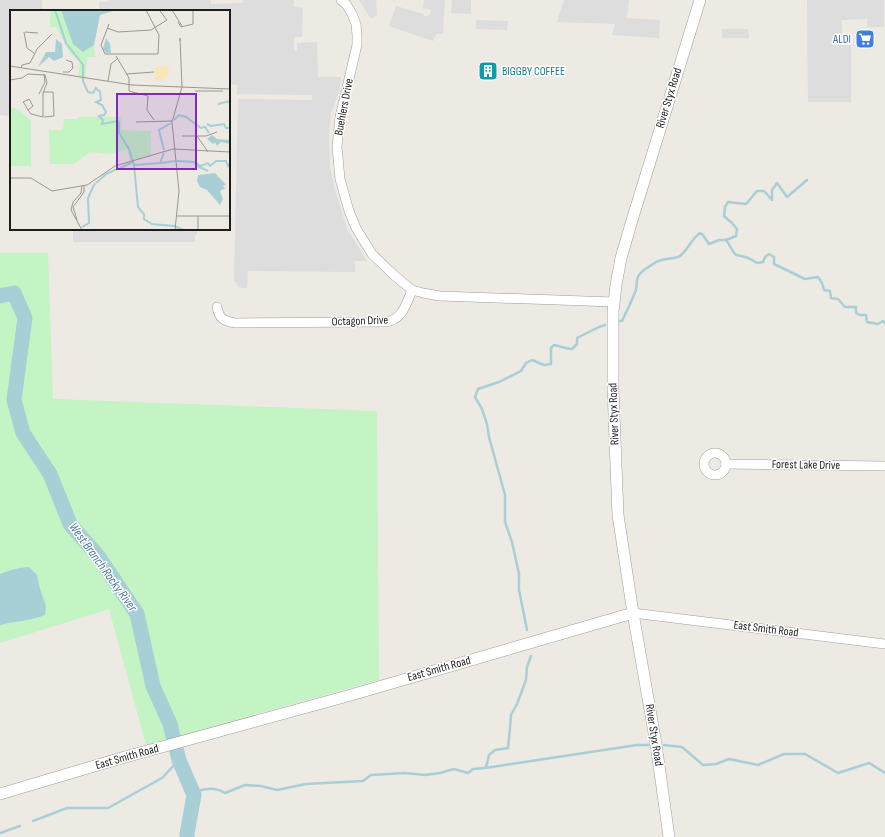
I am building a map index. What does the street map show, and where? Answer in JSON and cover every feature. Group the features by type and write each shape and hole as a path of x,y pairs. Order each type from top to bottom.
{"street":[{"name":"Buehlers Drive","path":"341,0 346,4 356,24 357,45 340,117 337,147 340,179 349,211 356,228 372,254 412,290"},
{"name":"River Styx Road","path":"669,837 656,744 633,613 618,515 613,389 613,312 621,258 700,0"},
{"path":"412,290 440,296 614,302"},
{"name":"Octagon Drive","path":"217,307 219,314 224,319 235,323 390,322 398,317 412,290"},
{"name":"Forest Lake Drive","path":"726,464 885,466"},
{"name":"East Smith Road","path":"0,794 118,759 351,695 633,613 885,644"}],"green space":[{"path":"0,253 48,253 53,399 377,411 379,680 146,745 109,609 0,643"}],"shaded area":[{"path":"0,0 42,0 42,10 10,10 10,116 0,115"},
{"path":"109,0 211,0 211,4 243,3 243,0 294,0 294,7 303,8 302,37 294,37 294,51 297,51 297,43 317,42 318,77 341,77 339,92 331,114 329,133 330,167 335,190 347,229 367,261 355,261 355,272 248,271 247,288 238,286 234,280 238,99 312,100 312,95 237,94 237,85 230,84 230,10 99,10 99,2 108,2"},
{"path":"359,0 376,0 377,15 371,19"},
{"path":"424,0 445,0 443,34 436,34 433,41 389,26 396,6 428,16 431,11 423,8"},
{"path":"452,0 471,0 471,14 451,13"},
{"path":"564,0 629,0 627,18 660,20 659,38 612,35 615,24 557,22"},
{"path":"807,0 884,0 884,27 867,27 867,19 842,20 842,45 851,45 851,102 808,102"},
{"path":"476,20 508,21 507,30 476,29"},
{"path":"722,29 748,29 749,38 722,38"},
{"path":"73,230 197,230 195,242 73,242"}],"water":[{"path":"29,567 37,575 46,606 45,615 34,619 0,625 0,574 11,570"}],"waterway":[{"path":"726,240 736,236 737,229 724,216 725,207 728,202 746,204 757,191 764,191 772,200 772,190 777,183 787,197 807,180"},
{"path":"620,321 622,321 633,298 636,290 637,278 640,273 656,262 680,256 700,233 709,244 719,240 726,240 736,255 742,256 757,263 763,262 765,257 769,254 774,257 774,264 805,279 818,277 824,290 830,291 831,298 838,299 845,307 856,307 856,313 866,315 867,322 878,324 883,321 885,323"},
{"name":"West Branch Rocky River","path":"0,296 14,293 25,318 14,400 23,433 50,474 70,524 98,556 137,614 153,686 170,724 179,760 194,795 187,837"},
{"path":"527,630 519,590 519,574 512,542 505,522 505,495 489,437 487,424 482,409 475,397 478,389 499,382 521,371 526,363 532,360 544,365 551,364 551,348 554,345 572,349 577,344 577,338 605,325"},
{"path":"193,792 206,789 217,789 225,793 245,785 261,786 277,790 306,784 363,781 371,775 405,773 425,775 454,769 468,773 473,769 485,768 489,755 495,750 508,748 511,715 526,680 527,667 531,656"},
{"path":"485,768 637,745 649,745"},
{"path":"664,745 682,747 703,765 716,764 729,759 758,765 784,754 805,754 838,773 869,763 885,773"},
{"path":"33,821 67,808 108,808 162,778 179,760"},
{"path":"0,833 20,826"}],"place":[{"name":"ALDI","path":"865,39"},
{"name":"BIGGBY COFFEE","path":"488,71"}]}
